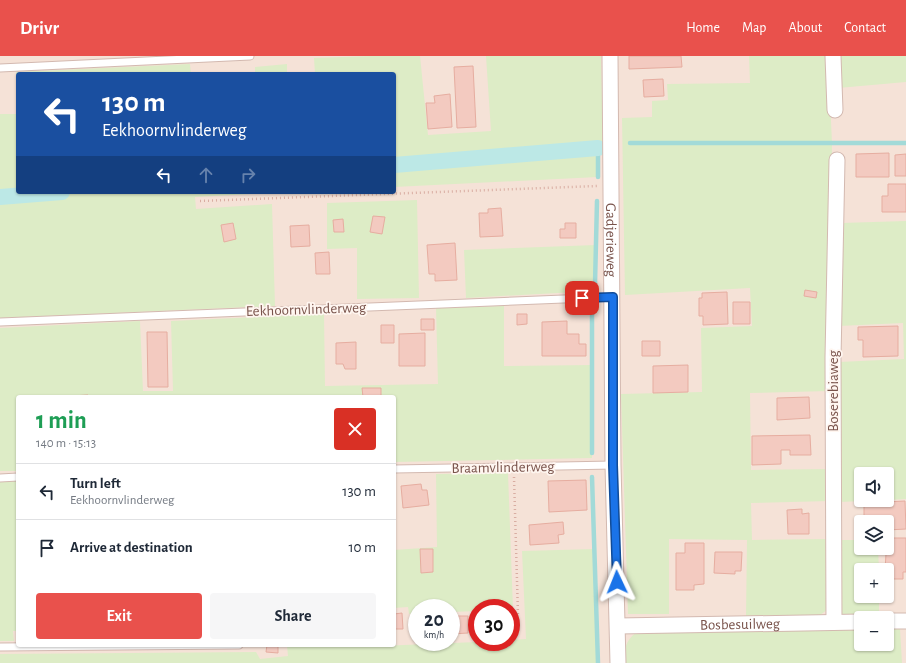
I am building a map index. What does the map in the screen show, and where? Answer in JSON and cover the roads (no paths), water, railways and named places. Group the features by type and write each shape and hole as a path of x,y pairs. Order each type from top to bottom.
{"street":[{"name":"Gadjerieweg","path":"610,56 613,297 613,465 618,663"},
{"path":"833,56 835,110"},
{"name":"Boserebiaweg","path":"834,622 833,358 837,160"},
{"path":"894,621 906,621"},
{"name":"Bosbesuilweg","path":"618,626 854,622"}],"lane":[{"path":"0,68 250,56"},
{"name":"Eekhoornvlinderweg","path":"0,322 613,297"},
{"name":"Braamvlinderweg","path":"396,469 613,465"},
{"path":"0,478 16,477"},
{"path":"0,647 16,647"}],"waterway":[{"path":"630,143 906,143"},
{"path":"598,148 598,177"},
{"path":"396,165 598,148"},
{"path":"0,197 37,194"},
{"path":"595,284 597,201"},
{"path":"592,313 592,453"},
{"path":"592,477 598,663"}]}
